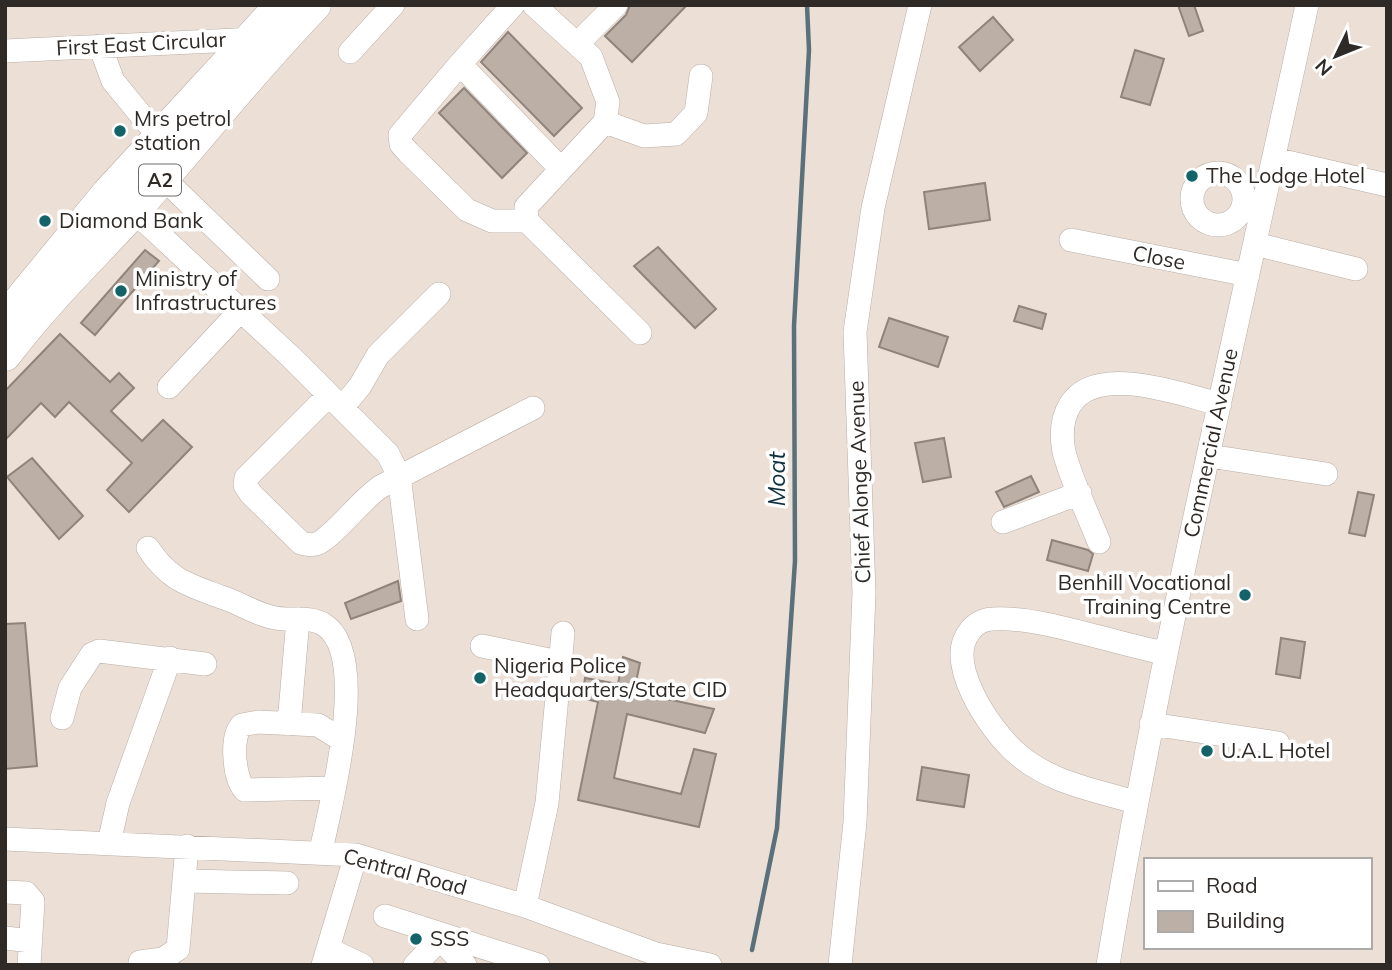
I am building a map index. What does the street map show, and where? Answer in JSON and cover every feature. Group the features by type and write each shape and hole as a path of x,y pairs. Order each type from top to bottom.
{"highway":[{"name":"A2","path":"5,355 40,309 134,211 162,177 265,41 281,5"},
{"name":"A2","path":"5,319 108,192 159,137 265,41 315,5"}],"street":[{"path":"350,52 393,5"},
{"path":"513,5 400,135 401,144 467,210 492,221 527,221"},
{"path":"534,5 591,57 608,102 605,122 526,207 527,221 640,333"},
{"path":"577,44 616,5"},
{"name":"Chief Alonge Avenue","path":"841,965 855,822 864,593 855,332 873,208 920,5"},
{"name":"Commercial Avenue","path":"1108,965 1135,802 1165,653 1255,244 1255,196 1274,159 1307,5"},
{"name":"First East Circular","path":"5,51 265,41"},
{"path":"100,46 113,81 159,137"},
{"path":"460,64 560,168"},
{"path":"605,122 644,136 676,134 696,113 701,76"},
{"path":"1274,159 1387,185"},
{"path":"162,177 268,279"},
{"path":"134,211 241,310 388,454 399,476 416,619"},
{"name":"Close","path":"1071,240 1248,275"},
{"path":"1255,244 1356,269"},
{"path":"439,294 378,355 360,387 335,401 246,478 251,494 301,543 310,545 322,542 362,500 399,476 533,408"},
{"path":"169,387 241,310"},
{"path":"1099,542 1064,452 1063,427 1070,405 1086,388 1113,383 1153,388 1220,404"},
{"path":"1209,456 1326,474"},
{"path":"1003,522 1080,493"},
{"path":"148,548 174,579 273,618 298,619 326,626 341,647 346,674 348,714 321,851"},
{"path":"289,724 298,619"},
{"path":"1135,802 1071,786 1014,751 972,693 961,664 962,642 972,628 992,619 1046,625 1165,653"},
{"path":"525,906 547,803 556,734 563,632"},
{"path":"482,646 559,662"},
{"path":"62,718 71,688 92,654 99,651 205,664"},
{"path":"109,843 118,803 170,658"},
{"path":"333,788 253,792 240,785 235,735 239,727 249,722 325,727 342,740"},
{"path":"1151,724 1278,743"},
{"name":"Central Road","path":"5,839 321,851 356,855 525,906 656,954 710,965"},
{"path":"140,962 163,959 178,949 187,846"},
{"path":"356,855 326,957 361,965"},
{"path":"185,881 287,883"},
{"path":"5,892 26,893 33,901 29,965"},
{"path":"385,916 442,937 538,965"},
{"path":"415,965 442,937"},
{"path":"442,937 465,965"},
{"path":"5,938 32,941"}],"building":[{"path":"630,5 687,5 632,62 605,36 626,15"},
{"path":"1178,5 1194,5 1203,31 1189,36"},
{"path":"993,17 1013,40 980,71 959,47"},
{"path":"508,32 582,108 554,136 481,62"},
{"path":"1135,50 1164,59 1150,105 1121,97"},
{"path":"464,88 527,153 502,178 439,113"},
{"path":"985,183 990,220 929,229 924,192"},
{"path":"658,247 716,309 695,328 634,266"},
{"name":"Ministry of Infrastructures","path":"145,250 159,261 95,335 81,323"},
{"path":"1019,306 1046,314 1042,329 1014,321"},
{"path":"889,318 948,337 938,367 879,347"},
{"path":"60,334 110,382 119,373 134,388 111,411 142,441 163,420 192,447 129,512 107,490 132,463 69,402 55,417 41,403 5,440 5,391"},
{"path":"944,438 951,477 923,482 915,443"},
{"path":"32,458 83,516 59,539 7,477"},
{"path":"1031,476 1039,492 1004,507 996,492"},
{"path":"1358,492 1374,495 1365,536 1349,533"},
{"path":"1052,540 1088,550 1093,554 1088,571 1047,560"},
{"path":"398,581 401,601 351,619 345,603"},
{"path":"25,623 37,766 5,769 5,624"},
{"path":"1281,638 1305,642 1300,678 1276,674"},
{"path":"623,657 640,663 634,692 714,709 705,733 627,714 614,778 681,794 694,749 716,754 699,827 578,800 598,702 582,698 585,678 618,684"},
{"path":"922,767 969,775 964,807 917,800"}],"waterway":[{"name":"Moat","path":"752,950 777,828 795,561 794,326 809,50 807,5"}],"place":[{"name":"Mrs petrol station","path":"120,131"},
{"name":"The Lodge Hotel","path":"1192,176"},
{"name":"Diamond Bank","path":"45,221"},
{"name":"Ministry of Infrastructures","path":"121,291"},
{"name":"Benhill Vocational Training Centre","path":"1245,595"},
{"name":"Nigeria Police Headquarters/State CID","path":"480,678"},
{"name":"U.A.L Hotel","path":"1207,751"},
{"name":"SSS","path":"416,939"}]}
